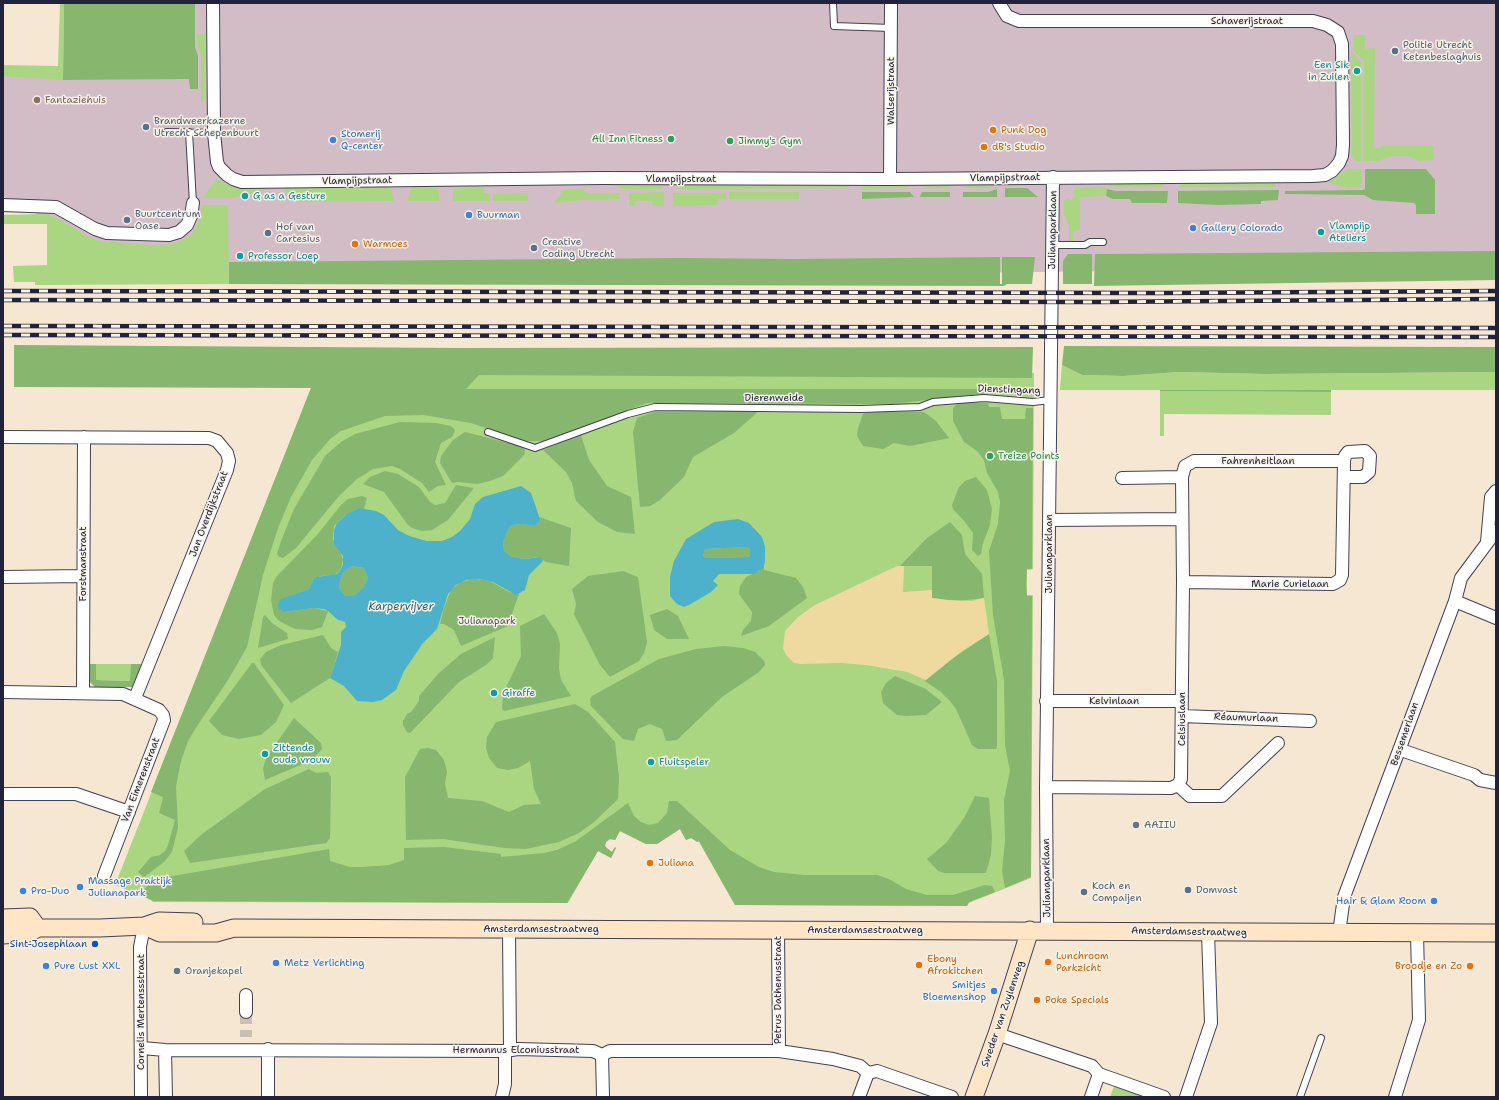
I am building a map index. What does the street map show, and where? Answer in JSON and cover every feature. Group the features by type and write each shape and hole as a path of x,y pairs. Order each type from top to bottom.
{"main road":[{"path":"3,918 30,917 38,928"},
{"name":"Amsterdamsestraatweg","path":"3,935 29,933 38,928 144,926 160,933 216,933 234,928 778,929 890,931 1047,930 1208,933 1496,933"},
{"name":"Sweder van Zuylenweg","path":"974,1097 997,1034 1030,930"}],"street":[{"name":"Vlampijpstraat","path":"213,3 214,133 218,167 233,179 242,182 603,178 890,179 1313,176"},
{"name":"Walserijstraat","path":"890,179 891,3"},
{"name":"Schaverijstraat","path":"999,3 1007,16 1019,21 1313,21 1327,25 1338,32 1342,44 1342,156 1340,163 1332,171 1313,176"},
{"name":"Julianaparklaan","path":"1047,930 1046,701 1053,177"},
{"path":"3,205 56,207 107,234 163,235 179,232 187,225 191,216 193,203"},
{"name":"Jan Overdijkstraat","path":"3,436 209,438 223,447 227,453 229,461 196,548 135,698"},
{"name":"Forstmanstraat","path":"83,692 84,437"},
{"path":"1344,461 1348,452 1365,451 1370,456 1369,472 1363,477 1344,477"},
{"name":"Fahrenheitlaan","path":"1182,478 1185,466 1194,461 1344,461"},
{"name":"Marie Curielaan","path":"1183,582 1332,584 1340,580 1342,575 1344,461"},
{"path":"1122,478 1182,478"},
{"name":"Celsiuslaan","path":"1178,785 1181,779 1182,716 1182,478"},
{"name":"Bessemerlaan","path":"1487,542 1492,497 1496,491"},
{"path":"1049,520 1182,520"},
{"name":"Bessemerlaan","path":"1340,933 1344,897 1401,750 1419,692 1455,601 1461,578 1496,531"},
{"path":"3,577 83,576"},
{"path":"1455,601 1496,618"},
{"name":"Van Eimerenstraat","path":"3,692 114,693 135,698 159,710 163,715 164,720 104,876"},
{"name":"Kelvinlaan","path":"1046,701 1182,701"},
{"name":"Réaumurlaan","path":"1182,716 1310,721"},
{"path":"1046,787 1171,788 1178,785 1190,796 1222,796 1278,743"},
{"path":"1401,750 1474,775 1480,780 1496,783"},
{"path":"3,794 76,794 129,812"},
{"name":"Cornelis Mertenssstraat","path":"141,1097 142,1048 140,947 144,926"},
{"path":"502,1097 505,1084 508,1050 510,929"},
{"name":"Petrus Dathenusstraat","path":"778,929 779,1051"},
{"path":"1395,1097 1419,1020 1417,932"},
{"path":"1186,1097 1211,1023 1208,933"},
{"path":"246,995 246,1012"},
{"path":"997,1034 1092,1066 1099,1074 1164,1097"},
{"name":"Hermannus Elconiusstraat","path":"142,1048 165,1050 246,1043 268,1050 593,1051 602,1055 610,1051 779,1051 833,1059 860,1066 868,1073 877,1071 952,1097"},
{"path":"165,1050 166,1097"},
{"path":"268,1050 268,1097"},
{"path":"602,1055 603,1097"},
{"path":"859,1097 868,1073"},
{"path":"1091,1097 1099,1074"}],"lane":[{"path":"834,3 834,26 891,28"},
{"path":"167,132 214,133"},
{"path":"189,132 193,203"},
{"path":"1052,245 1085,245 1090,242 1103,242"},
{"name":"Dienstingang","path":"920,407 932,402 984,398 1033,402 1050,400"},
{"name":"Dierenweide","path":"488,432 535,448 628,414 655,407 861,409 920,407"},
{"path":"1300,1097 1321,1038"}],"shaded area":[{"path":"125,3 1496,3 1496,266 803,275 57,275 48,220 4,197 3,73 119,76"}],"green space":[{"path":"60,3 64,3 63,80 3,76 3,65 58,66"},
{"path":"64,3 195,3 195,47 198,56 198,89 190,89 189,79 63,80"},
{"path":"198,34 205,34 205,98 201,103 201,56 198,47"},
{"path":"1354,35 1365,35 1365,49 1375,48 1374,148 1381,148 1381,146 1434,146 1434,160 1419,161 1408,156 1393,156 1377,161 1364,161 1364,61 1354,51"},
{"path":"1351,51 1361,62 1361,161 1356,161 1352,155"},
{"path":"1347,169 1362,169 1361,187 1348,188 1327,182 1337,177"},
{"path":"1365,169 1426,169 1435,180 1435,214 1416,214 1416,205 1414,203 1373,200 1364,195 1285,194 1285,191 1363,190 1365,189"},
{"path":"216,179 230,186 272,188 233,198 203,198"},
{"path":"1273,183 1276,187 1178,187 1182,184"},
{"path":"947,184 950,188 922,188 926,185"},
{"path":"967,184 1001,184 988,188 963,188"},
{"path":"1104,184 1162,184 1165,187 1117,187"},
{"path":"612,185 659,185 663,189 625,189"},
{"path":"680,185 847,185 850,188 676,189"},
{"path":"866,185 906,185 909,187 862,189"},
{"path":"412,187 438,188 440,201 407,201"},
{"path":"484,187 484,193 490,193 490,201 453,201 453,191 455,188"},
{"path":"1102,187 1107,189 1106,196 1080,197 1080,230 1074,231 1073,242 1069,242 1069,226 1064,214 1064,202 1067,198 1071,201 1076,195 1072,192 1076,188"},
{"path":"283,188 391,188 394,201 298,202"},
{"path":"1005,188 1027,188 1038,197 1005,197"},
{"path":"565,189 583,189 587,193 619,193 620,199 581,200 556,203 555,201"},
{"path":"997,189 997,197 963,197 963,192 988,192"},
{"path":"1107,189 1116,191 1168,191 1167,203 1132,203 1130,199 1113,199 1106,196"},
{"path":"1279,190 1278,200 1261,201 1261,204 1218,205 1178,203 1178,191"},
{"path":"664,192 664,206 653,206 652,201 635,201 635,206 629,206 629,193"},
{"path":"729,192 799,192 799,199 729,199"},
{"path":"862,192 910,192 914,197 862,199"},
{"path":"922,192 950,192 950,197 920,197"},
{"path":"528,193 528,201 493,201 493,194"},
{"path":"673,193 726,193 727,199 717,199 717,205 674,206"},
{"path":"202,205 228,205 229,284 35,285 35,282 14,282 13,266 47,265 47,224 4,224 4,215 44,214 57,218 87,236 99,241 152,245 174,244 191,235 200,220"},
{"path":"1496,251 1496,280 1094,286 1095,254"},
{"path":"1068,254 1092,254 1092,284 1063,284 1063,261"},
{"path":"1000,257 1000,284 1002,284 1002,257 1035,257 1032,284 1007,284 1004,286 229,284 229,262"},
{"path":"14,345 462,348 1033,347 1032,378 479,375 466,389 1034,389 1034,395 989,393 893,404 647,403 546,441 523,441 471,423 424,415 385,416 341,431 330,439 312,460 291,497 278,528 263,575 247,647 228,680 188,741 181,761 176,786 178,828 172,852 164,862 144,877 138,872 151,857 160,855 165,851 175,820 159,813 163,797 151,792 311,388 14,387"},
{"path":"1064,346 1496,347 1496,372 1266,374 1179,372 1123,376 1082,375 1062,365"},
{"path":"1062,365 1082,375 1123,376 1179,372 1266,374 1496,372 1496,390 1060,390"},
{"name":"Julianapark","path":"1034,373 1033,569 1027,570 1027,595 1033,595 1031,878 969,903 967,906 735,905 699,842 692,838 686,840 680,829 657,844 646,844 620,831 615,840 610,839 606,842 605,846 612,852 615,847 616,848 611,858 598,851 568,903 153,902 115,885 311,388 310,374"},
{"path":"1331,390 1331,392 1160,391"},
{"path":"1160,391 1331,392 1331,415 1164,414 1164,436 1160,436"},
{"path":"958,403 988,403 989,407 1000,407 1002,419 1025,419 1026,408 1033,408 1032,569 1027,569 1026,585 1027,596 1032,596 1031,877 1005,888 1002,871 1005,841 1004,800 1010,771 1005,745 1004,680 993,615 989,551 998,524 1000,502 998,492 987,473 984,460 977,451 964,442 953,421 953,408"},
{"path":"759,411 734,433 693,457 684,477 660,500 650,506 640,507 633,432 637,418 654,412"},
{"path":"871,411 924,412 936,421 949,438 910,446 894,443 883,449 863,446 857,436 858,428 863,414"},
{"path":"400,422 436,423 451,426 454,429 455,431 452,437 441,443 435,462 446,485 438,486 429,492 422,483 400,469 392,466 373,469 357,479 339,496 296,548 283,558 279,557 277,554 281,541 294,509 325,456 341,442 355,434"},
{"path":"465,432 524,447 525,454 503,476 477,484 458,482 452,483 440,463 441,456 453,440"},
{"path":"581,435 589,460 607,486 631,497 635,534 617,532 598,522 576,501 572,483 566,472 543,450"},
{"path":"385,471 398,474 419,487 430,502 435,505 445,503 456,485 474,488 448,520 432,530 422,531 408,525 384,492 363,484 370,477"},
{"path":"976,477 987,490 992,509 990,525 983,543 981,554 978,556 972,550 973,533 953,509 952,505 959,487 965,481"},
{"path":"362,496 367,498 364,509 359,508 344,516 334,526 333,539 336,546 340,550 343,560 340,571 334,575 320,576 313,580 309,589 292,595 284,612 313,608 328,611 322,627 312,630 295,629 279,621 274,615 271,600 273,583 277,576 317,535 341,505 348,499"},
{"path":"539,517 571,528 569,566 546,562 538,557 524,559 510,556 504,551 503,542 509,528 512,525 522,524 535,526 539,522"},
{"path":"950,522 962,535 965,554 982,574 984,598 959,601 932,598 932,566 900,566 927,538"},
{"path":"745,547 750,549 750,555 747,557 706,558 703,556 705,549"},
{"path":"764,565 764,570 796,578 803,587 807,598 769,626 741,636 743,630 751,621 752,612 739,594 740,586 746,577 759,571"},
{"path":"352,566 364,568 368,578 364,587 355,595 345,596 339,588 340,580 344,572"},
{"path":"623,571 638,577 647,642 644,653 639,661 610,677 600,665 574,614 576,604 572,589 588,576"},
{"path":"474,579 488,580 509,592 519,594 508,626 461,646 454,630 444,624 440,624 451,590 461,582"},
{"path":"667,609 678,616 689,639 667,639 654,630 650,615"},
{"path":"544,614 557,633 560,644 559,668 561,680 571,696 504,711 502,709 503,694 521,656 520,626"},
{"path":"265,615 272,623 287,633 288,639 258,648 263,617"},
{"path":"989,634 997,681 997,746 996,749 978,749 972,745 956,709 950,701 941,692 925,681 943,665"},
{"path":"323,635 331,648 338,652 330,678 291,703 261,665 260,659 266,652 281,645"},
{"path":"495,637 493,658 486,665 459,682 410,733 407,732 403,725 403,721 407,714 411,712 419,701 419,696 439,673 461,654"},
{"path":"724,646 743,648 755,652 764,661 765,665 759,672 722,697 677,740 666,741 662,729 650,724 638,729 634,741 623,739 591,706 590,699 592,696 659,659 696,649"},
{"path":"252,663 254,663 284,705 276,722 261,735 239,739 222,735 209,721"},
{"path":"90,664 96,664 96,680 130,681 131,664 143,664 133,687 95,687 90,682"},
{"path":"96,664 131,664 131,681 96,680"},
{"path":"895,676 926,689 942,702 926,715 897,715 883,703 881,692 886,683"},
{"path":"575,704 588,712 615,742 619,778 618,799 594,822 579,833 559,842 526,849 504,848 443,839 406,840 405,777 420,749 428,748 436,750 444,760 447,772 445,783 448,798 482,801 509,812 524,805 541,804 534,789 530,761 518,768 508,770 497,768 489,758 486,748 487,737 496,722"},
{"path":"294,718 321,743 322,749 312,760 265,780 263,769 266,758"},
{"path":"309,769 316,773 328,772 331,777 330,838 326,843 190,863 184,851 202,834 265,789"},
{"path":"975,796 989,798 992,837 991,855 986,873 944,873 938,871 927,859 946,843 964,818"},
{"path":"669,801 677,801 730,850 759,867 774,872 804,875 877,875 889,879 906,889 927,895 953,895 985,885 992,886 995,892 969,902 967,906 735,905 699,841 697,842 691,838 686,840 680,829 657,844 646,844 620,831 615,840 610,839 606,842 605,846 612,852 615,847 616,848 611,858 598,851 567,903 153,901 141,895 144,889 155,880 167,877 329,849 330,861 350,867 389,865 404,860 404,848 444,847 501,854 501,857 544,853 557,850 576,841 628,803 634,816 641,822 649,825 658,823 667,813"},
{"path":"1114,1086 1146,1097 1110,1097"}],"sand":[{"path":"897,566 904,566 903,592 932,590 932,598 947,600 971,601 984,598 989,634 962,651 926,680 907,672 866,665 841,663 794,663 786,655 783,648 785,631 798,617 815,605"}],"water":[{"name":"Karpervijver","path":"521,486 531,493 539,516 539,522 535,526 522,524 512,525 509,528 503,542 504,551 510,556 524,559 541,557 543,561 529,575 525,590 516,595 493,582 480,579 466,580 456,585 448,594 437,629 423,643 404,671 396,690 382,700 373,702 357,701 344,686 330,678 341,645 341,632 346,627 345,622 338,620 324,609 313,608 284,612 277,607 281,599 309,589 313,580 317,577 337,574 340,571 343,564 343,556 334,544 334,530 337,523 347,514 359,508 376,511 384,515 398,530 409,536 427,541 442,541 452,537 460,531 470,519 475,504 483,497","holes":["352,566 364,568 368,578 364,587 355,595 345,596 339,588 340,580 344,572"]},
{"path":"738,519 749,523 762,537 765,547 765,562 763,568 754,574 719,574 713,581 718,585 711,592 684,607 677,604 670,596 670,577 674,561 686,539 714,522","holes":["745,547 750,549 750,555 748,557 706,558 703,556 705,549"]}],"tunnel":[{"path":"246,1012 246,1037"}],"railway":[{"path":"3,291 1159,293 1496,291"},
{"path":"3,300 1095,302 1496,299"},
{"path":"3,326 1496,328"},
{"path":"3,335 1496,337"}],"place":[{"name":"Politie Utrecht Ketenbeslaghuis","path":"1395,51"},
{"name":"Een Sik in Zuilen","path":"1357,71"},
{"name":"Fantaziehuis","path":"37,100"},
{"name":"Brandweerkazerne Utrecht Schepenbuurt","path":"146,127"},
{"name":"Punk Dog","path":"993,130"},
{"name":"All Inn Fitness","path":"671,139"},
{"name":"Stomerij Q-center","path":"333,140"},
{"name":"Jimmy's Gym","path":"730,141"},
{"name":"dB's Studio","path":"984,147"},
{"name":"G as a Gesture","path":"245,196"},
{"name":"Buurman","path":"469,215"},
{"name":"Buurtcentrum Oase","path":"127,220"},
{"name":"Gallery Colorado","path":"1193,228"},
{"name":"Vlampijp Ateliers","path":"1321,232"},
{"name":"Hof van Cartesius","path":"268,233"},
{"name":"Warmoes","path":"355,244"},
{"name":"Creative Coding Utrecht","path":"534,248"},
{"name":"Professor Loep","path":"240,256"},
{"name":"Treize Points","path":"990,456"},
{"name":"Giraffe","path":"494,693"},
{"name":"Zittende oude vrouw","path":"265,754"},
{"name":"Fluitspeler","path":"651,762"},
{"name":"AAIIU","path":"1136,825"},
{"name":"Juliana","path":"650,863"},
{"name":"Massage Praktijk Julianapark","path":"80,887"},
{"name":"Domvast","path":"1188,890"},
{"name":"Pro-Duo","path":"23,891"},
{"name":"Koch en Compaijen","path":"1084,892"},
{"name":"Hair & Glam Room","path":"1434,901"},
{"name":"Sint-Josephlaan","path":"95,944"},
{"name":"Lunchroom Parkzicht","path":"1048,962"},
{"name":"Metz Verlichting","path":"276,963"},
{"name":"Ebony Afrokitchen","path":"919,965"},
{"name":"Pure Lust XXL","path":"46,966"},
{"name":"Broodje en Zo","path":"1470,966"},
{"name":"Oranjekapel","path":"177,971"},
{"name":"Smitjes Bloemenshop","path":"994,991"},
{"name":"Poke Specials","path":"1037,1000"}]}
